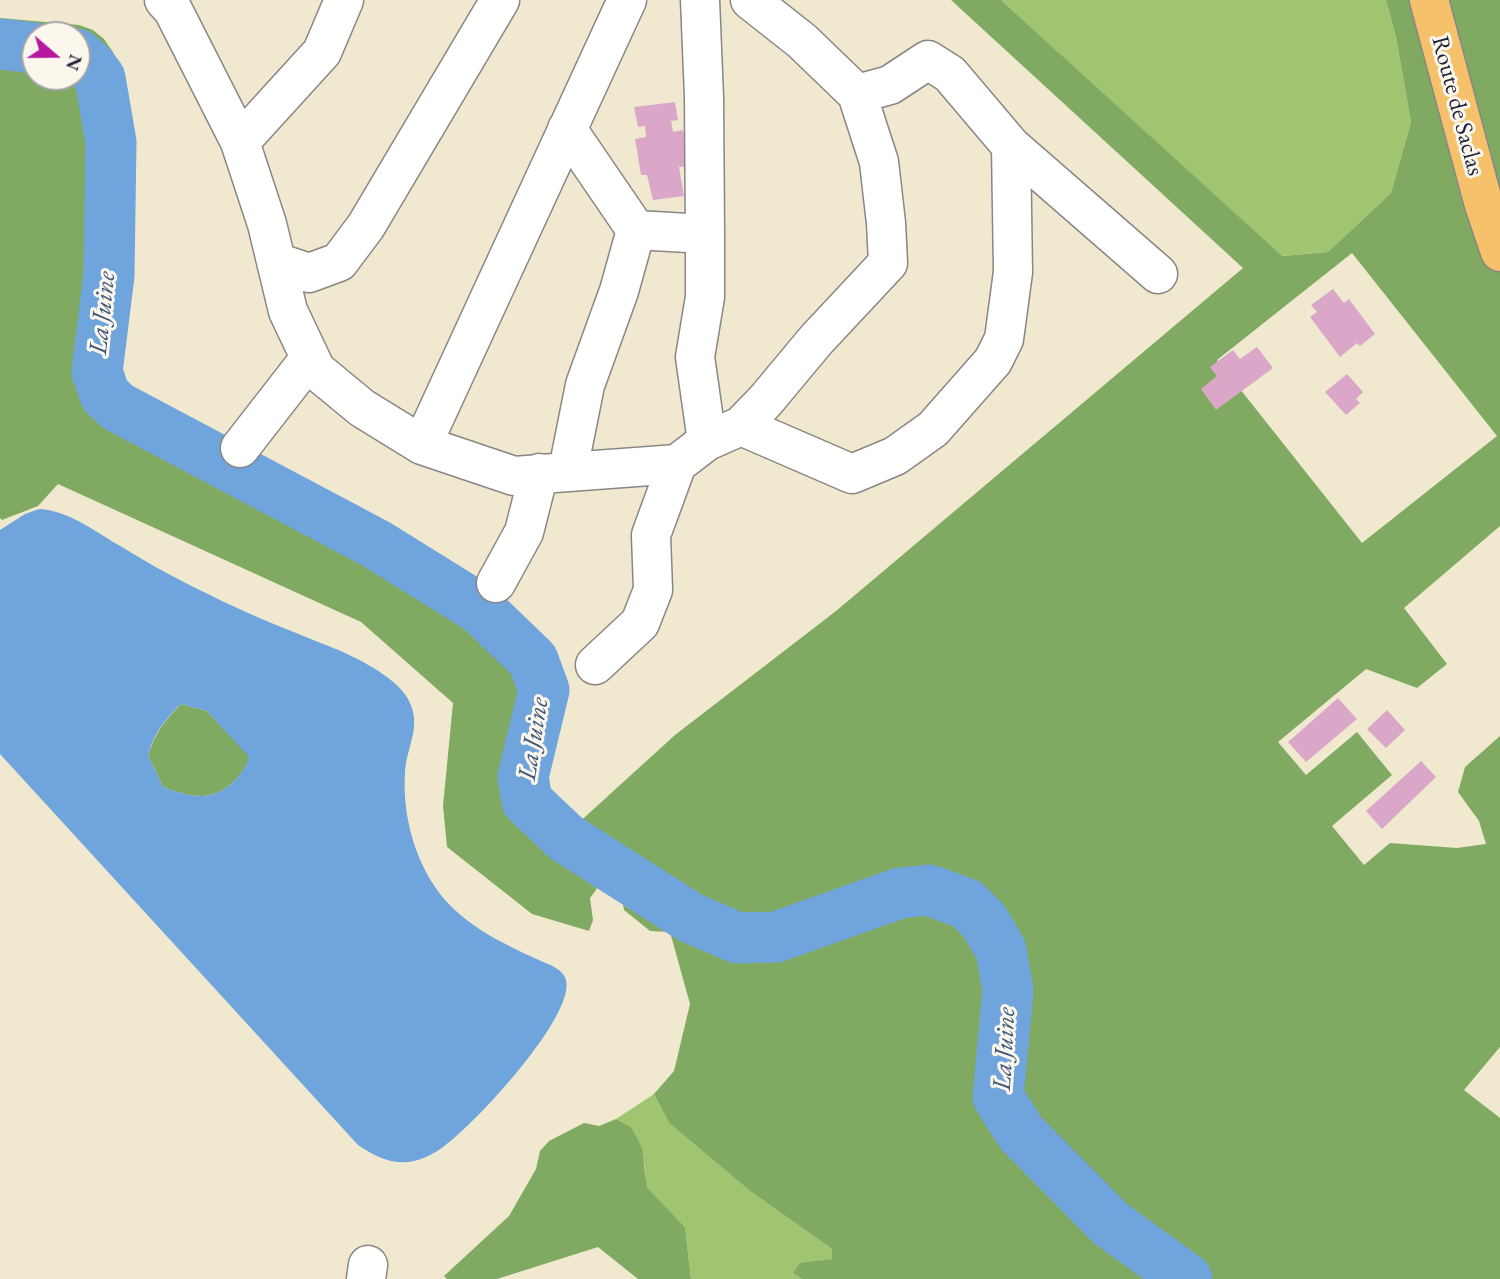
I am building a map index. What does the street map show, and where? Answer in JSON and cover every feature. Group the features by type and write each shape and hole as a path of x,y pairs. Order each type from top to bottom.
{"main road":[{"name":"Route de Saclas","path":"1429,0 1483,205 1500,252"}],"lane":[{"path":"240,142 322,52 344,0"},
{"path":"276,262 309,274 338,262 366,226 500,0"},
{"path":"422,444 627,0"},
{"path":"699,0 704,97 705,297 695,357 724,433"},
{"path":"174,3 240,142 267,224 288,311 316,370 362,408 422,444 514,476 677,464 724,433 766,400 816,340 888,263 879,162 857,94 802,41 750,0"},
{"path":"857,94 890,85 928,60 950,74 1011,146 1158,274"},
{"path":"496,583 553,472 619,291 636,230 568,129"},
{"path":"724,433 852,474 895,456 933,429 993,361 1004,339 1013,272 1011,146"},
{"path":"636,230 705,234"},
{"path":"240,448 310,358"},
{"path":"594,666 640,623 653,590 651,535 677,464"}],"green space":[{"path":"951,0 1001,0 1282,256 1328,252 1391,193 1411,122 1396,37 1386,0 1500,0 1500,526 1404,608 1447,664 1417,688 1366,669 1278,742 1306,775 1357,732 1392,775 1332,826 1364,865 1390,843 1457,848 1486,844 1479,821 1458,792 1465,767 1500,736 1500,1047 1464,1090 1500,1118 1500,1279 802,1279 793,1273 800,1263 832,1259 832,1249 750,1191 669,1123 654,1094 674,1071 690,1004 670,932 650,931 624,910 620,888 603,880 590,898 593,920 589,931 532,914 447,847 443,806 453,703 361,622 58,484 38,506 2,520 0,518 0,18 34,21 21,21 21,91 91,91 91,29 104,39 113,52 134,142 131,252 118,358 119,372 125,385 134,395 385,525 376,544 490,615 531,657 544,688 523,776 528,800 564,836 675,735 836,611 1243,268","holes":["1352,253 1497,436 1362,543 1217,360"]},
{"path":"1001,0 1386,0 1396,37 1411,122 1391,193 1328,252 1281,256"},
{"path":"181,704 207,711 250,757 237,778 215,794 190,795 163,787 148,755 161,727"},
{"path":"654,1094 669,1123 750,1191 832,1249 833,1259 819,1261 793,1273 802,1279 691,1279 685,1227 646,1188 645,1166 631,1127 616,1119"},
{"path":"616,1119 631,1127 642,1148 647,1188 685,1227 691,1279 638,1279 598,1247 497,1279 447,1279 444,1276 509,1216 536,1169 540,1151 549,1141 584,1123 599,1126"}],"water":[{"path":"39,509 72,518 197,589 357,659 382,673 402,690 408,699 414,727 405,773 406,807 413,840 426,872 445,900 466,920 502,942 556,968 566,980 565,997 539,1044 476,1117 436,1151 418,1160 399,1162 377,1156 358,1145 0,754 0,530 25,514","holes":["181,704 207,711 249,757 244,769 234,781 215,794 190,795 163,787 148,755 157,733"]}],"building":[{"path":"675,102 678,120 671,121 673,132 683,130 689,166 679,167 684,196 653,200 647,175 641,175 635,139 646,137 645,126 638,127 634,107"},
{"path":"1333,289 1344,303 1349,299 1375,334 1360,346 1357,343 1340,357 1310,317 1317,312 1311,305"},
{"path":"1257,347 1273,368 1216,410 1201,389 1217,376 1210,367 1233,350 1240,359"},
{"path":"1347,374 1363,392 1356,399 1360,403 1346,415 1325,392"},
{"path":"1338,698 1357,719 1306,762 1288,742"},
{"path":"1387,710 1405,730 1386,748 1367,729"},
{"path":"1421,761 1436,777 1382,829 1366,811"}],"waterway":[{"name":"La Juine","path":"0,44 21,46"},
{"name":"La Juine","path":"91,66 100,78 111,142 109,275 97,372 105,395 118,407 376,544 479,608 533,660 544,690 523,777 527,801 566,838 691,918 738,938 776,937 900,893 929,890 967,904 984,921 1001,950 1008,991 998,1097 1021,1133 1111,1224 1187,1279"}]}
